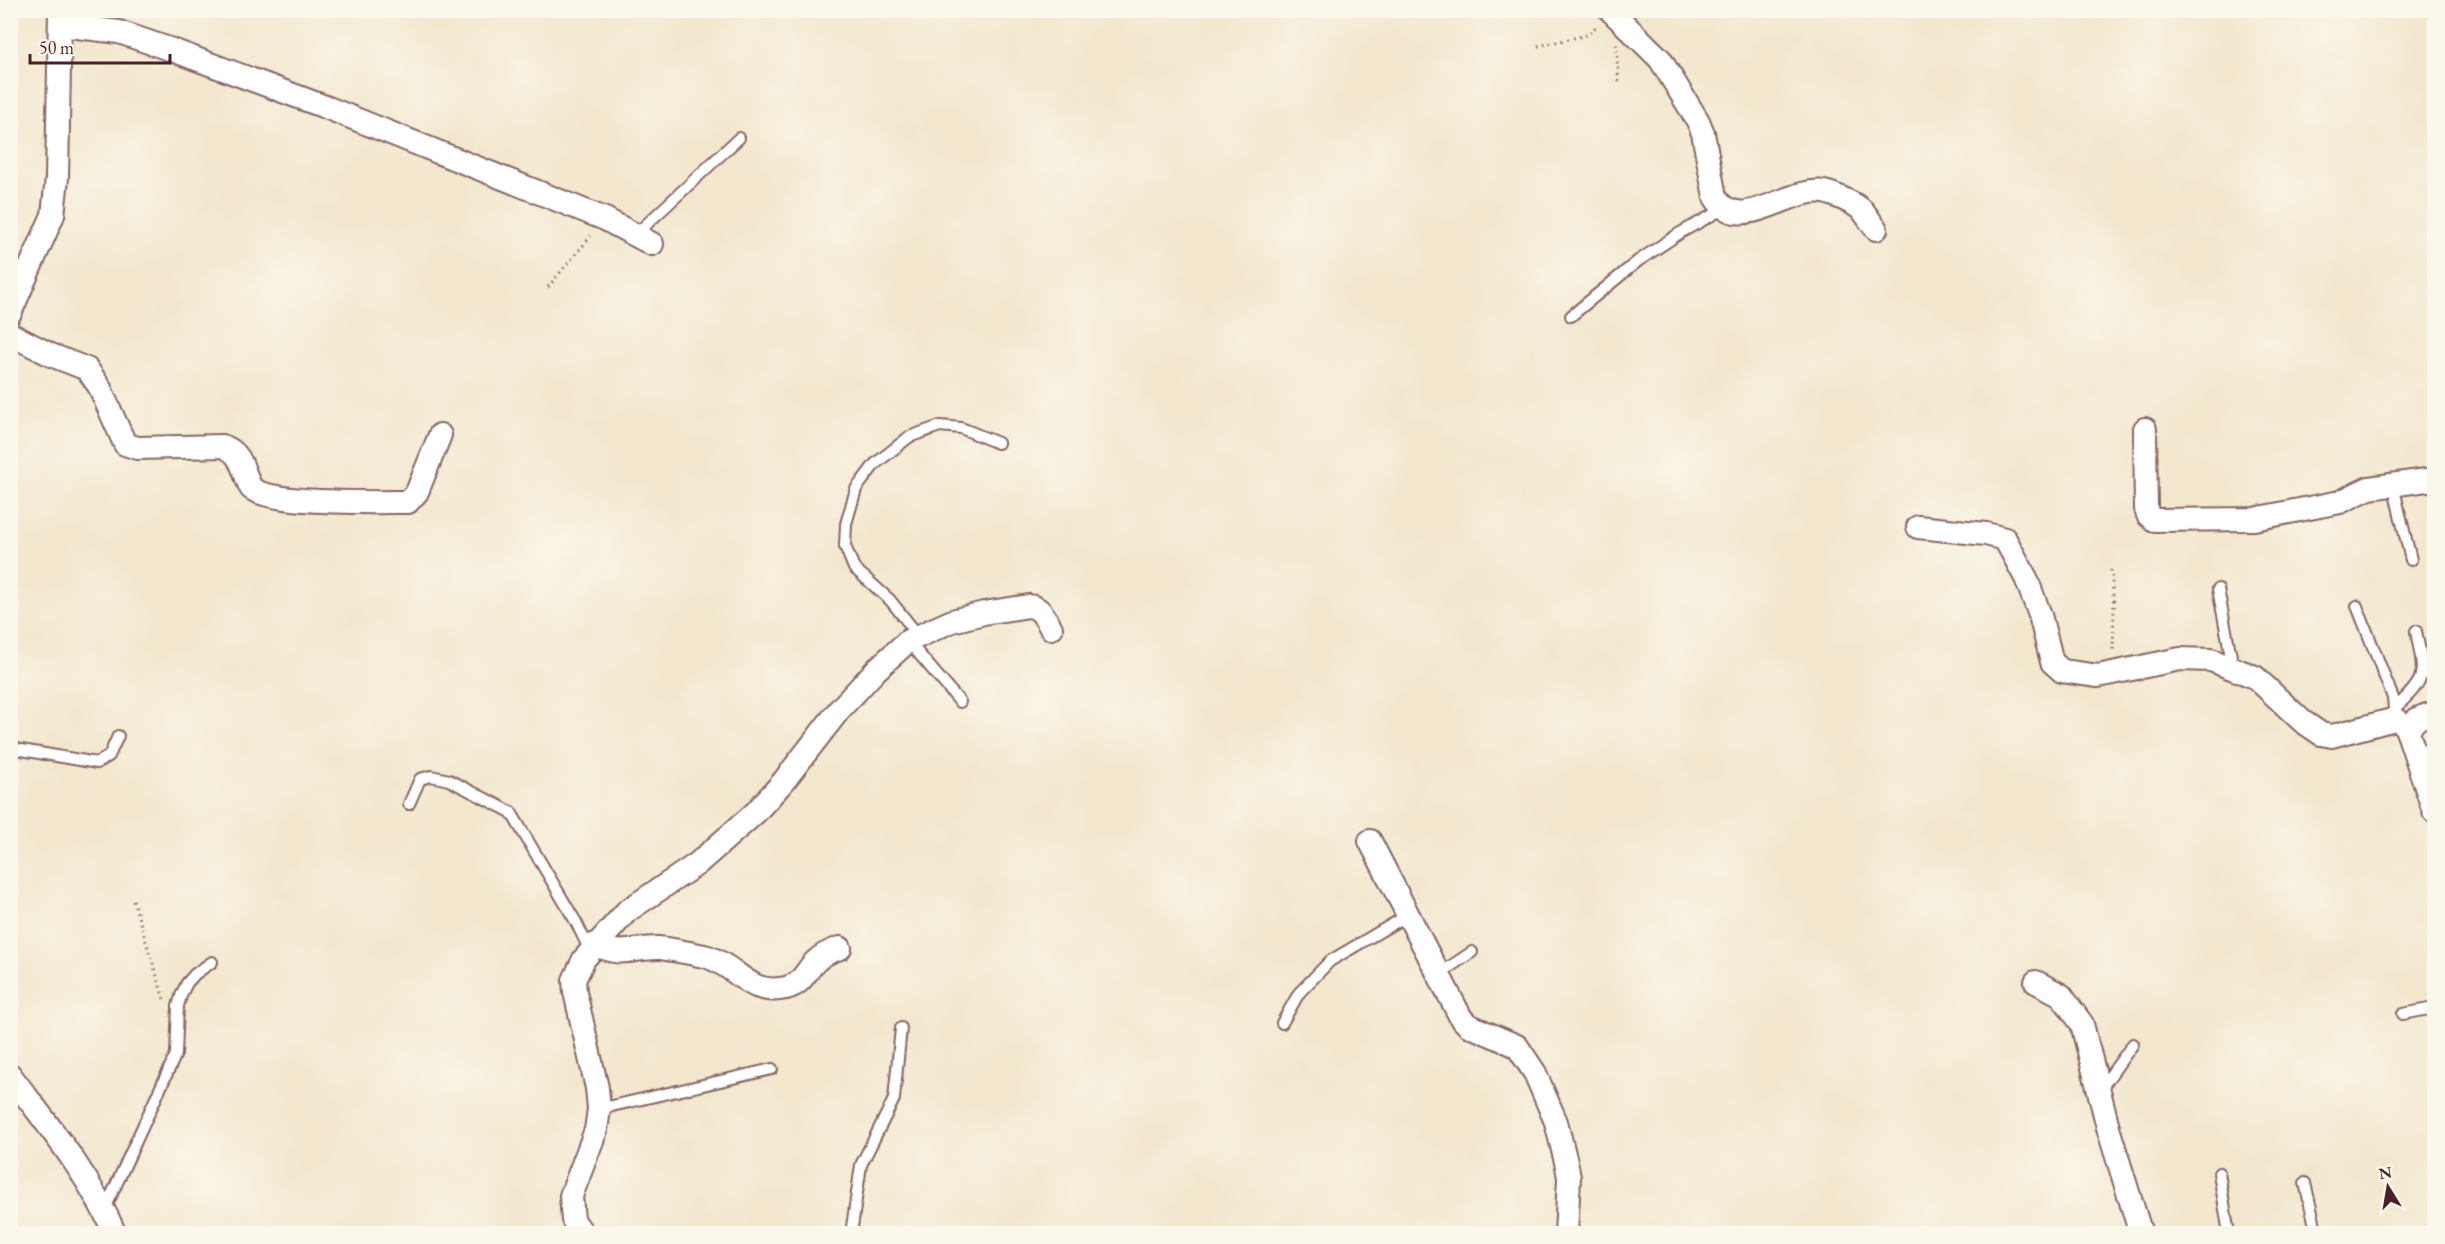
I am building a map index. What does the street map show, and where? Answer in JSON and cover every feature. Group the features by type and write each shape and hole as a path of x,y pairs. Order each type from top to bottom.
{"street":[{"path":"1609,15 1660,59 1698,121 1703,132 1715,197 1725,208 1734,213 1745,214 1800,194 1824,192 1862,210 1876,229"},
{"path":"10,313 53,215 57,178 60,18 119,32 328,108 605,219 644,240"},
{"path":"10,334 51,355 87,369 99,386 125,444 137,448 222,446 230,449 241,460 250,488 266,495 318,501 408,502 417,492 440,435"},
{"path":"2145,429 2146,509 2148,515 2154,520 2254,519 2340,502 2369,488 2434,480"},
{"path":"1918,526 1986,534 2005,539 2021,569 2040,615 2052,662 2062,671 2098,676 2180,659 2211,660 2255,677 2302,720 2321,734 2332,736 2399,720 2412,723 2417,718 2434,713"},
{"path":"583,1233 573,1221 571,1196 596,1130 599,1109 597,1088 574,980 592,948 627,911 697,864 755,813 783,782 839,710 913,638 952,621 1029,606 1036,607 1041,612 1051,628"},
{"path":"2399,720 2434,811"},
{"path":"1370,841 1461,1018 1468,1025 1517,1046 1534,1073 1556,1122 1567,1166 1569,1178 1566,1233"},
{"path":"592,948 620,952 659,947 707,957 723,964 758,988 773,990 798,983 821,956 840,948"},
{"path":"2036,982 2061,995 2082,1024 2098,1092 2141,1233"},
{"path":"10,1075 64,1148 105,1209 115,1233"}],"lane":[{"path":"644,240 739,138"},
{"path":"1571,316 1638,261 1680,233 1725,208"},
{"path":"960,702 913,638 890,600 854,568 845,546 846,524 856,489 875,464 909,437 940,426 961,428 998,443"},
{"path":"2393,485 2411,560"},
{"path":"2218,589 2233,667"},
{"path":"2357,606 2399,720"},
{"path":"2399,720 2422,674 2415,631"},
{"path":"10,748 97,763 109,756 118,736"},
{"path":"409,804 420,779 431,776 449,780 510,812 592,948"},
{"path":"1282,1023 1299,993 1330,962 1408,915"},
{"path":"1439,975 1472,952"},
{"path":"105,1209 176,1054 178,1006 186,983 212,962"},
{"path":"2403,1014 2434,1008"},
{"path":"852,1233 861,1165 894,1099 901,1028"},
{"path":"2098,1092 2133,1044"},
{"path":"599,1109 772,1069"},
{"path":"2220,1173 2229,1233"},
{"path":"2305,1183 2317,1233"}],"path":[{"path":"1538,46 1587,35 1609,15"},
{"path":"1609,15 1619,84"},
{"path":"548,287 605,219"},
{"path":"2111,570 2114,606 2113,673"},
{"path":"134,900 164,1000 177,1023"}]}
